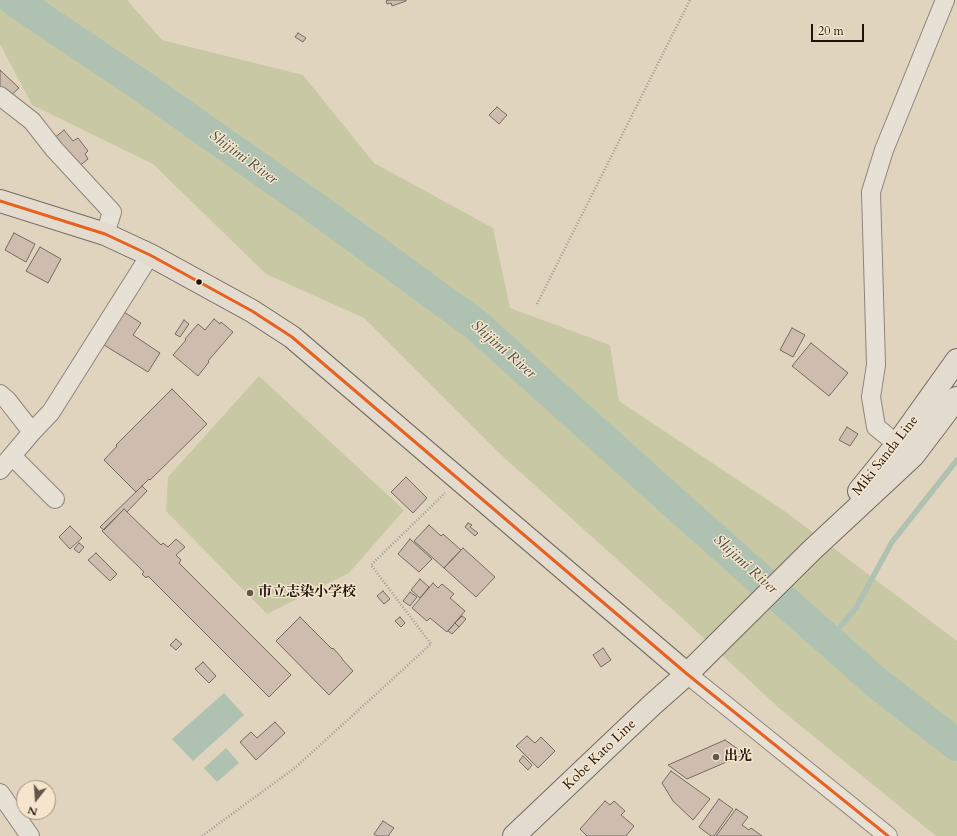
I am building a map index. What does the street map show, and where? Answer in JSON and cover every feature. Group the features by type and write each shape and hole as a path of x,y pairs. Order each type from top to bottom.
{"main road":[{"path":"0,201 105,234 150,255 252,311 292,337 687,674"},
{"name":"Miki Sanda Line","path":"905,450 957,360"},
{"name":"Miki Sanda Line","path":"687,674 812,550 905,450 957,398"},
{"name":"Kobe Kato Line","path":"517,835 652,705 687,674"}],"street":[{"path":"905,450 876,426 871,397 876,365 871,192 884,150 945,0"},
{"path":"0,96 32,121 54,150 112,212 105,234"},
{"path":"0,470 50,412 150,255"},
{"path":"0,394 32,432"},
{"path":"12,456 55,499"},
{"path":"687,674 888,836"},
{"path":"0,793 30,836"}],"path":[{"path":"538,304 690,0"},
{"path":"202,836 296,767 431,644 371,565 459,479"}],"shaded area":[{"path":"0,0 127,0 162,40 303,75 374,163 493,228 510,308 610,345 619,401 783,510 957,641 957,836 936,836 780,709 681,617 499,453 364,318 266,274 153,164 32,105 0,44"},
{"path":"259,376 404,510 349,573 267,614 166,511 168,477"},
{"path":"224,693 244,715 193,761 172,739"},
{"path":"226,748 239,763 217,782 204,768"}],"building":[{"path":"386,1 406,1 392,6 391,3 387,4"},
{"path":"298,33 306,38 303,42 295,37"},
{"path":"0,70 19,88 9,97 0,88"},
{"path":"497,107 507,115 499,124 489,115"},
{"path":"64,130 73,141 78,138 88,151 85,154 88,159 77,168 53,139"},
{"path":"14,233 35,244 26,262 5,250"},
{"path":"40,247 61,259 48,283 26,271"},
{"path":"124,312 141,323 133,335 160,353 148,372 104,345"},
{"path":"214,319 220,324 221,322 233,332 208,361 209,362 198,376 173,355 198,324 205,330"},
{"path":"184,320 189,324 180,337 175,334"},
{"path":"792,328 805,335 793,357 780,350"},
{"path":"811,343 848,373 829,396 792,366"},
{"path":"172,389 207,424 136,492 104,460 117,446 116,445"},
{"path":"847,427 858,434 850,446 839,440"},
{"path":"406,477 427,498 413,513 391,492"},
{"path":"142,486 147,491 127,512 124,509 104,530 100,527"},
{"path":"124,509 161,545 163,543 168,547 176,539 185,547 176,555 181,560 179,563 291,675 269,697 148,576 146,578 142,574 144,572 102,531"},
{"path":"468,523 472,525 470,527 478,533 475,536 465,527"},
{"path":"429,525 441,536 443,534 461,550 444,568 414,541"},
{"path":"70,526 82,538 70,549 59,537"},
{"path":"410,539 432,559 419,572 398,554"},
{"path":"79,543 84,547 79,553 74,549"},
{"path":"463,548 495,577 476,597 444,568"},
{"path":"96,553 117,574 110,581 88,560"},
{"path":"420,579 429,587 420,598 411,590"},
{"path":"433,583 438,588 442,584 454,594 450,598 465,611 447,632 430,618 427,621 412,608"},
{"path":"383,591 390,599 384,604 377,596"},
{"path":"410,592 417,597 410,606 403,601"},
{"path":"462,616 466,619 459,627 455,623"},
{"path":"300,617 332,649 333,648 353,671 329,695 276,641"},
{"path":"400,617 405,623 401,627 395,621"},
{"path":"455,623 459,627 452,634 448,631"},
{"path":"176,639 182,644 176,650 170,645"},
{"path":"603,648 611,660 601,667 593,655"},
{"path":"203,662 216,676 209,683 195,669"},
{"path":"275,722 285,733 256,760 240,742 251,732 257,738"},
{"path":"527,736 535,743 541,737 555,751 538,768 516,746"},
{"path":"725,740 745,754 687,779 668,765"},
{"path":"523,756 532,765 528,770 519,761"},
{"path":"671,771 710,799 693,820 673,801 662,783"},
{"path":"719,799 733,809 714,836 711,836 699,827"},
{"path":"605,801 610,805 614,801 625,811 621,815 634,826 626,836 587,836 580,829"},
{"path":"736,809 748,817 742,825 749,830 751,828 762,836 716,836"},
{"path":"383,821 394,828 388,836 377,836 374,834"}],"waterway":[{"name":"Shijimi River","path":"14,0 142,86 328,217 475,324 877,683 957,745"},
{"path":"829,640 856,608 892,542 957,460"}],"transit line":[{"path":"0,201 105,234 150,255 252,311 292,337 687,674 888,836"}],"place":[{"name":"市立志染小学校","path":"250,593"},
{"name":"出光","path":"716,757"}]}
